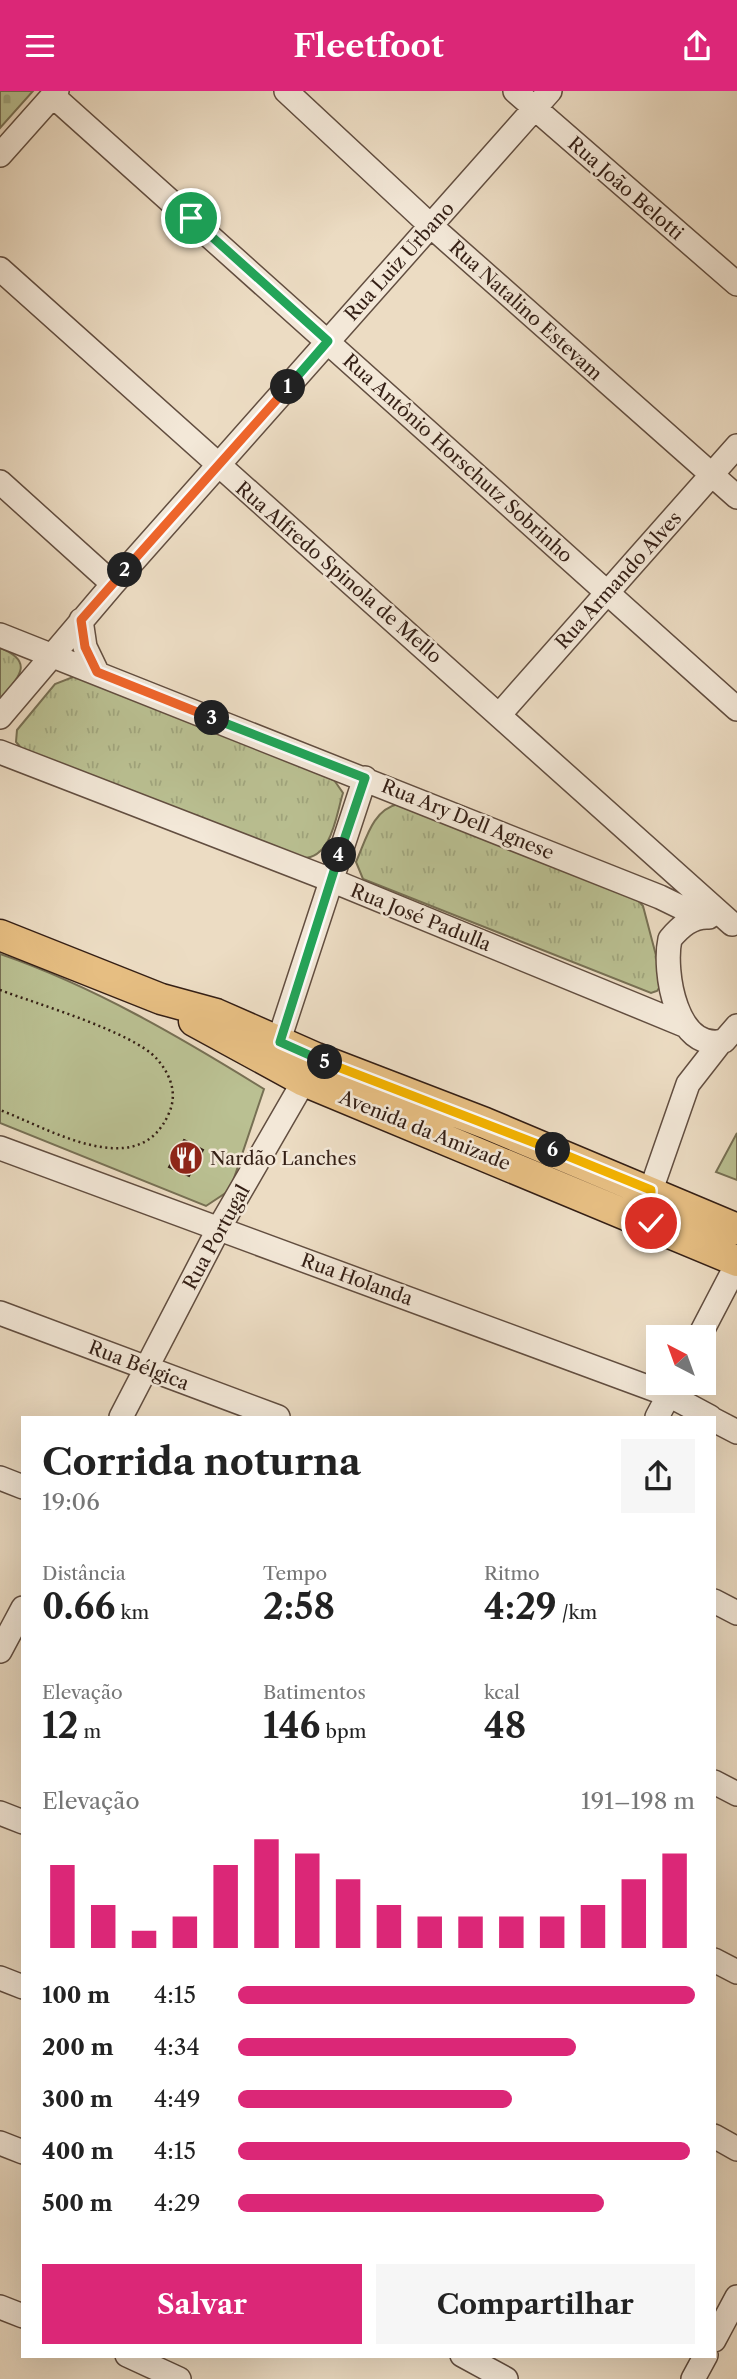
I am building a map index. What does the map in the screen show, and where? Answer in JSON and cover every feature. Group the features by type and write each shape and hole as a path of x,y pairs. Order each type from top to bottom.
{"main road":[{"name":"Avenida da Amizade","path":"0,935 162,999 216,1014 275,1053 310,1070 737,1262"},
{"name":"Avenida da Amizade","path":"310,1070 651,1190 737,1229"}],"street":[{"name":"Rua Natalino Estevam","path":"286,91 431,226 737,497"},
{"name":"Rua João Belotti","path":"515,91 737,284"},
{"name":"Rua Luiz Urbano","path":"0,717 81,620 550,91"},
{"path":"0,155 55,94"},
{"name":"Rua Antônio Horschutz Sobrinho","path":"55,94 737,709"},
{"name":"Rua Alfredo Spinola de Mello","path":"0,269 500,713 734,926"},
{"name":"Rua Armando Alves","path":"500,713 737,446"},
{"path":"0,482 113,584"},
{"path":"81,620 85,647 97,672"},
{"name":"Rua Ary Dell Agnese","path":"0,635 365,778 660,897 699,916 734,926"},
{"name":"Rua José Padulla","path":"0,752 331,880 686,1028 700,1039 729,1040"},
{"path":"275,1053 365,778"},
{"path":"648,846 670,939 668,962 686,1028 688,1084 651,1190 651,1223"},
{"path":"670,939 677,930 699,916"},
{"path":"688,1084 729,1040"},
{"name":"Rua Portugal","path":"122,1416 219,1229 310,1070"},
{"name":"Rua Holanda","path":"0,1148 219,1229 646,1380"},
{"path":"705,1325 737,1262"},
{"name":"Rua Bélgica","path":"0,1313 275,1416"},
{"path":"658,1416 669,1395"},
{"name":"Rua Holanda","path":"680,1395 708,1416"},
{"name":"Rua Holanda","path":"716,1421 737,1432"},
{"path":"0,1478 21,1486"},
{"path":"716,1602 737,1613"},
{"path":"7,1647 21,1613"},
{"path":"716,1783 737,1794"},
{"path":"0,1813 21,1821"},
{"path":"716,1961 737,1972"},
{"path":"0,1978 21,1986"},
{"path":"716,2137 737,2149"},
{"path":"0,2143 21,2151"},
{"path":"722,2325 737,2297"},
{"path":"0,2307 21,2315"},
{"path":"134,2358 180,2379"},
{"path":"468,2358 506,2379"},
{"path":"693,2379 704,2358"}],"path":[{"path":"0,990 125,1038 156,1057 173,1084 173,1105 165,1123 152,1140 130,1149 99,1148 0,1110"}],"green space":[{"path":"0,91 33,91 0,128"},
{"path":"0,648 11,653 21,665 13,684 0,699"},
{"path":"78,675 334,780 343,793 327,843 313,856 303,858 22,749 16,742 17,730 55,684"},
{"path":"398,804 637,899 643,906 663,982 657,991 651,993 363,879 356,862 367,836 376,819 389,807"},
{"path":"0,954 102,997 200,1050 264,1089 230,1190 206,1206 0,1123"},
{"path":"737,1133 737,1180 716,1172"}],"building":[{"name":"Nardão Lanches","path":"184,1140 203,1150 189,1176 169,1167"}],"place":[{"name":"Nardão Lanches","path":"186,1158"}],"route":[{"path":"191,218 328,341 81,620 90,660 97,672 365,778 280,1042 316,1059 651,1190 651,1223"}]}
